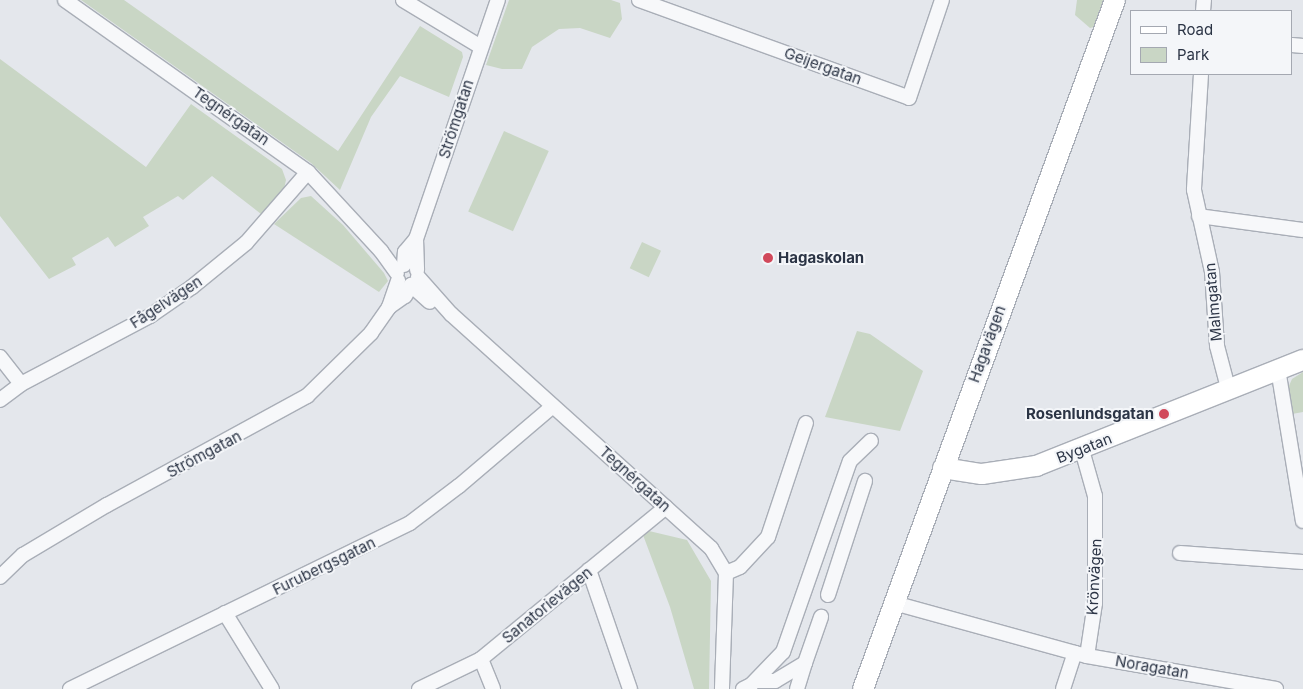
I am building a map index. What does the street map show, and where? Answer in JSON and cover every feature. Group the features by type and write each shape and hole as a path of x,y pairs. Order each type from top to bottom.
{"street":[{"name":"Tegnérgatan","path":"65,0 308,172 381,251 408,275 432,304 451,314 703,538 726,573"},
{"path":"402,0 481,48"},
{"name":"Strömgatan","path":"0,577 23,555 106,505 307,396 356,350 389,307 405,296 408,275 405,252 416,239 498,0"},
{"name":"Geijergatan","path":"639,0 909,98 942,0"},
{"name":"Hagavägen","path":"863,689 1115,0"},
{"name":"Malmgatan","path":"1201,75 1194,190 1212,272 1217,346 1228,388"},
{"name":"Fågelvägen","path":"0,400 20,384 150,316 192,288 246,243 308,172"},
{"path":"1199,216 1303,230"},
{"path":"0,357 20,384"},
{"name":"Bygatan","path":"943,468 967,473 998,473 1036,466 1082,450 1228,388 1303,360"},
{"path":"1278,369 1302,500 1303,522"},
{"name":"Furubergsgatan","path":"70,689 422,515 553,406"},
{"path":"722,689 726,573 740,568 768,538 806,423"},
{"path":"743,689 756,680 783,652 850,461 871,441"},
{"name":"Krönvägen","path":"1063,689 1081,655 1095,603 1097,551 1095,496 1082,450"},
{"path":"828,595 865,481"},
{"name":"Sanatorievägen","path":"419,689 481,659 666,507"},
{"path":"1180,553 1303,562"},
{"path":"589,570 630,689"},
{"name":"Noragatan","path":"894,603 1081,655 1276,689"},
{"path":"225,613 272,689"},
{"path":"797,689 821,617"},
{"path":"481,659 493,689"},
{"path":"756,680 775,681 805,663"}],"green space":[{"path":"81,0 124,0 338,151 420,26 462,52 463,57 449,97 400,76 371,117 340,190 311,163"},
{"path":"509,0 611,0 620,3 622,19 610,38 580,28 559,29 532,47 522,69 502,69 486,65"},
{"path":"1077,0 1104,0 1094,27 1090,28 1075,15"},
{"path":"0,59 146,167 191,104 282,169 286,180 284,189 261,214 212,176 183,200 178,196 143,217 149,226 115,247 108,237 72,258 76,265 49,279 0,216"},
{"path":"504,131 549,151 513,231 468,211"},
{"path":"311,196 343,225 384,273 388,281 379,292 274,224 301,198"},
{"path":"642,242 661,251 649,277 630,268"},
{"path":"857,331 870,334 923,371 900,431 825,417"},
{"path":"1303,372 1303,412 1292,414 1288,388 1292,379"},
{"path":"649,531 687,540 711,581 709,689 694,689 670,607 643,535"}],"place":[{"name":"Hagaskolan","path":"768,258"},
{"name":"Rosenlundsgatan","path":"1164,414"}]}
